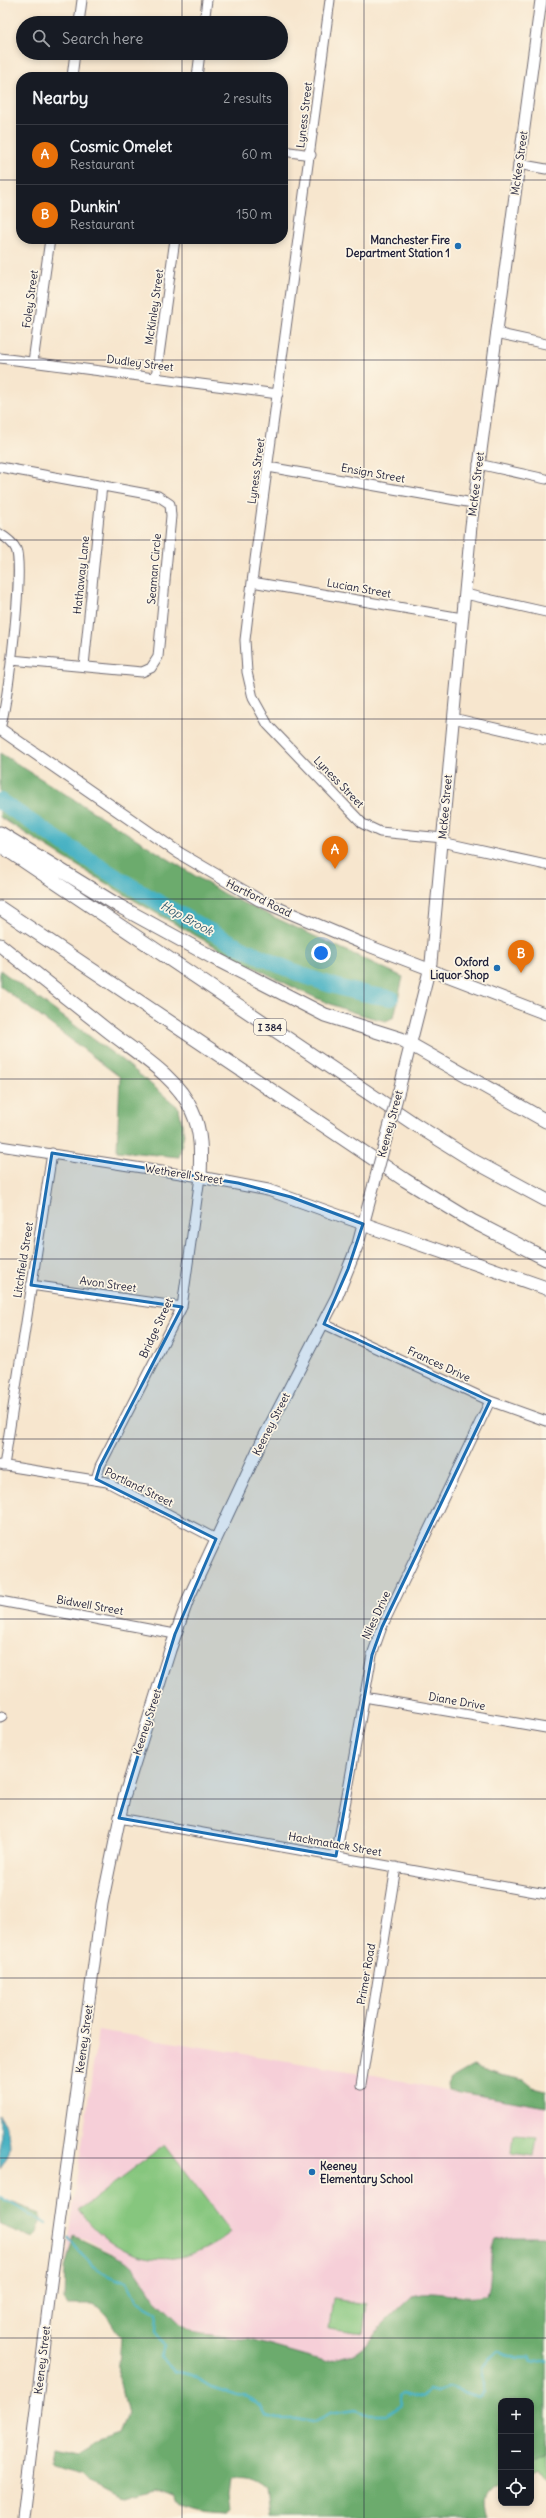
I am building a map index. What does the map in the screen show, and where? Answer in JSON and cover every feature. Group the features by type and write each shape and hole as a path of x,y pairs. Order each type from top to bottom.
{"highway":[{"path":"0,833 141,918 288,997 336,1019 391,1036 411,1044 546,1121"},
{"name":"I 384","path":"0,845 413,1123 472,1160 546,1200"},
{"path":"0,908 394,1173 472,1221 546,1260"},
{"path":"0,945 154,1067 180,1092 190,1107 198,1128 201,1147 200,1176"},
{"path":"363,1224 546,1288"}],"main road":[{"name":"McKee Street","path":"430,970 473,503 541,0"},
{"name":"Hartford Road","path":"0,728 218,878 259,900 304,920 546,1014"},
{"name":"Keeney Street","path":"23,2518 52,2275 101,1911 119,1818 130,1775 175,1634 216,1539 262,1441 324,1324 348,1269 374,1184 430,970"},
{"name":"Wetherell Street","path":"200,1176 268,1190 363,1224"}],"street":[{"path":"80,16 82,0"},
{"path":"205,16 207,0"},
{"name":"Lyness Street","path":"330,0 311,155 245,640 247,672 253,698 268,725 363,824 380,832 442,840 546,865"},
{"path":"73,72 74,60"},
{"path":"198,72 199,60"},
{"path":"288,152 311,155"},
{"path":"518,164 546,169"},
{"name":"Foley Street","path":"33,362 49,244"},
{"name":"McKinley Street","path":"156,377 174,244"},
{"path":"496,333 546,344"},
{"name":"Dudley Street","path":"0,358 278,394"},
{"path":"478,464 546,479"},
{"name":"Seaman Circle","path":"0,467 158,496 170,504 171,516 158,657 151,668 142,672 11,660"},
{"name":"Ensign Street","path":"268,467 473,503"},
{"name":"Hathaway Lane","path":"84,666 102,485"},
{"path":"0,534 16,548 19,564 11,660 4,716 0,728"},
{"name":"Lucian Street","path":"252,582 462,618"},
{"path":"464,594 546,612"},
{"path":"453,718 546,740"},
{"name":"Wetherell Street","path":"0,1146 200,1176"},
{"name":"Litchfield Street","path":"2,1465 52,1153"},
{"name":"Bridge Street","path":"96,1479 100,1466 182,1307 200,1176"},
{"name":"Avon Street","path":"31,1285 182,1307"},
{"name":"Frances Drive","path":"324,1324 490,1401 546,1421"},
{"name":"Niles Drive","path":"336,1856 372,1655 382,1627 490,1401"},
{"name":"Portland Street","path":"2,1465 96,1479 107,1482 216,1539"},
{"name":"Bidwell Street","path":"0,1601 175,1634"},
{"name":"Diane Drive","path":"364,1697 546,1728"},
{"name":"Hackmatack Street","path":"119,1818 546,1894"},
{"name":"Primer Road","path":"361,2085 396,1867"}],"highlighted area":[{"path":"52,1153 238,1183 291,1197 363,1224 348,1269 324,1324 490,1401 382,1627 372,1655 336,1856 119,1818 175,1634 216,1539 96,1479 100,1466 182,1307 31,1285"}],"shaded area":[{"name":"Keeney Elementary School","path":"98,2030 373,2075 464,2094 511,2100 546,2107 546,2237 532,2237 492,2245 492,2282 487,2294 476,2297 437,2293 380,2327 369,2343 354,2354 324,2361 250,2340 197,2333 181,2324 155,2299 135,2269 126,2261 86,2239 74,2236 72,2238 65,2268"}],"green space":[{"path":"0,753 224,894 403,977 394,1017 386,1021 368,1017 316,998 283,982 154,912 0,817"},
{"path":"0,970 127,1064 179,1108 184,1134 179,1157 117,1151 120,1077 0,986"},
{"path":"473,2066 500,2075 524,2080 534,2088 546,2091 546,2107 448,2090 447,2084 450,2079"},
{"path":"514,2135 536,2137 533,2156 512,2153"},
{"path":"165,2145 231,2232 210,2246 190,2254 170,2258 150,2258 131,2252 112,2243 95,2228 79,2210"},
{"path":"0,2198 39,2213 41,2218 37,2234 33,2238 0,2225"},
{"path":"74,2236 126,2261 135,2269 155,2299 181,2324 197,2333 250,2340 324,2361 354,2354 369,2343 380,2327 413,2295 431,2293 462,2297 480,2297 487,2294 490,2280 491,2253 495,2240 513,2237 546,2237 546,2456 534,2462 534,2398 498,2398 498,2485 491,2490 486,2498 485,2506 488,2518 268,2518 265,2485 253,2477 244,2475 235,2475 231,2477 229,2495 231,2513 226,2517 194,2514 180,2508 175,2503 173,2496 155,2489 125,2497 119,2496 91,2481 83,2473 53,2465 51,2463 53,2448 79,2453 89,2447 92,2442 119,2433 127,2414 118,2376 121,2338 107,2316 98,2307 92,2304 68,2304 64,2300 65,2268"},
{"path":"333,2299 367,2304 363,2333 329,2328"},
{"path":"534,2437 546,2439 546,2487 537,2474 534,2476"}],"water":[{"path":"0,2115 9,2136 10,2148 8,2155 0,2169"}],"waterway":[{"name":"Hop Brook","path":"0,801 111,874 168,908 227,940 286,968 327,984 369,995 391,998"},
{"path":"0,2197 47,2224"},
{"path":"69,2239 101,2272 127,2281 137,2302 157,2313 156,2333 164,2345 160,2357 174,2371 192,2375 212,2387 248,2397 261,2407 266,2416 278,2419 297,2419 312,2422 330,2413 356,2409 366,2415 387,2415 402,2405 400,2396 403,2393 421,2398 429,2390 437,2392 449,2387 479,2397 485,2392 482,2367 498,2351 517,2358 530,2358 533,2363 546,2360"}],"place":[{"name":"Manchester Fire Department Station 1","path":"458,246"},
{"name":"Cosmic Omelet","path":"335,869"},
{"name":"Oxford Liquor Shop","path":"497,968"},
{"name":"Dunkin'","path":"521,973"},
{"name":"Keeney Elementary School","path":"312,2172"}]}
